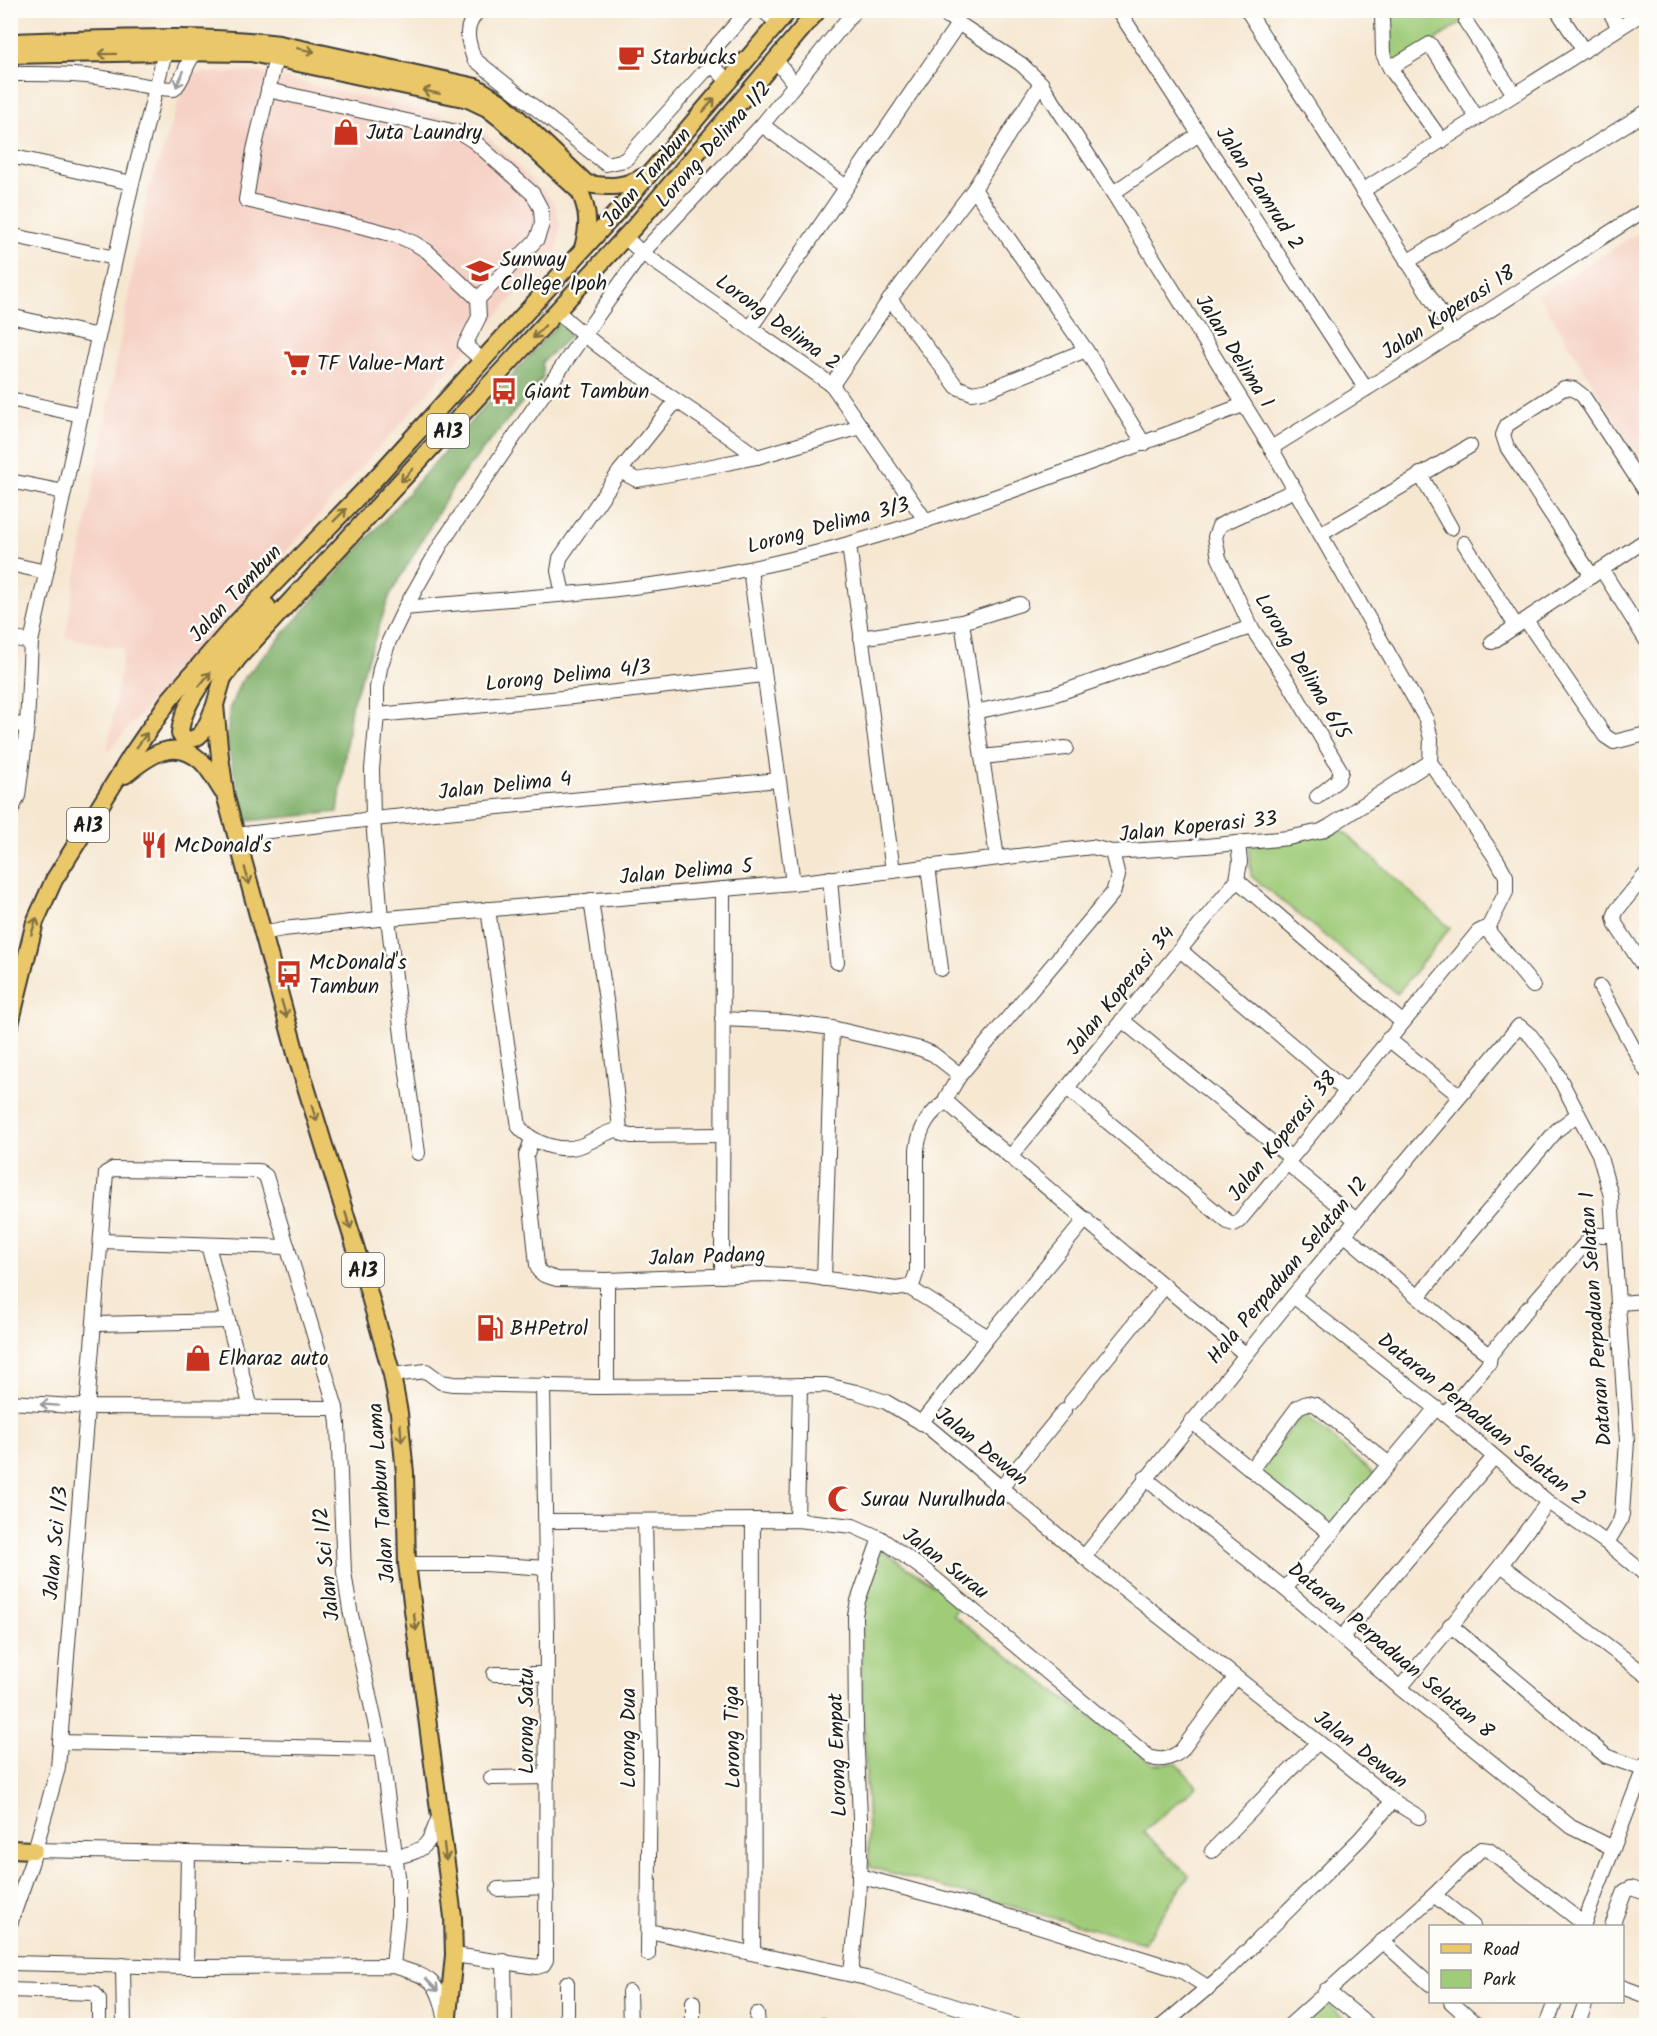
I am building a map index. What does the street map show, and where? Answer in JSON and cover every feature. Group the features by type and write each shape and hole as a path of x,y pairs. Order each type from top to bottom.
{"main road":[{"name":"Jalan Tambun","path":"314,542 291,578 199,685 180,724 180,734 186,740 194,740 202,734 224,678 239,657 625,237 818,10"},
{"name":"Jalan Tambun","path":"10,1024 35,921 65,859 170,699 225,635 374,480 483,361 616,213 784,17"},
{"path":"10,55 252,41 277,51 472,93 502,103 584,188 588,218 583,249"},
{"path":"10,42 164,46 195,53 277,51"},
{"path":"584,188 623,186 650,173"},
{"path":"215,705 226,798"},
{"path":"115,783 154,753 178,751 200,760 226,798"},
{"name":"Jalan Tambun Lama","path":"226,798 298,1061 392,1375 399,1413 405,1473 407,1564 453,1917 454,1961 446,2025"},
{"path":"10,1849 34,1851"}],"street":[{"path":"479,10 472,18 467,38 474,59 606,164 626,160 704,72 713,66"},
{"path":"729,82 708,60 712,51 749,10"},
{"path":"762,10 784,17"},
{"name":"Lorong Delima 1/2","path":"418,1153 373,819 372,769 378,688 380,668 389,641 443,541 642,253 762,125 855,10"},
{"name":"Jalan Delima 1","path":"938,10 1021,64 1041,83 1271,448 1321,534 1426,719 1431,739 1430,762"},
{"name":"Jalan Zamrud 2","path":"1118,10 1366,389"},
{"path":"1247,10 1454,334"},
{"path":"1384,10 1382,15 1383,54 1390,68 1442,141"},
{"path":"1557,10 1584,51"},
{"path":"1609,10 1619,28"},
{"path":"1362,191 1647,11"},
{"path":"1466,21 1514,94"},
{"path":"751,327 958,24"},
{"path":"1390,68 1430,44 1477,118"},
{"path":"12,807 18,796 27,726 31,642 164,46"},
{"path":"277,51 254,150 246,200 398,236 427,251 478,299 479,316 465,345 483,361"},
{"path":"10,74 54,73 97,77 156,89 177,88 187,62 195,53"},
{"path":"776,60 795,85"},
{"path":"472,93 486,68"},
{"path":"832,385 890,299 974,189 1041,83"},
{"path":"268,90 461,133 476,142 533,194 541,209 542,225 537,239 478,299"},
{"path":"1407,262 1647,112"},
{"path":"762,125 846,187"},
{"path":"1113,194 1199,134"},
{"path":"10,156 132,183"},
{"path":"974,189 1086,350 1144,444"},
{"name":"Jalan Koperasi 18","path":"1271,448 1454,334 1647,209"},
{"path":"10,235 115,258"},
{"name":"Lorong Delima 2","path":"625,237 642,253 832,385 926,521"},
{"path":"890,299 957,387 972,393 988,390 1086,350"},
{"path":"557,311 583,336 676,401 723,430 758,458"},
{"path":"10,316 98,336"},
{"path":"1647,492 1583,396 1574,388 1564,388 1508,425 1503,435 1507,447 1647,640"},
{"path":"10,399 81,415"},
{"path":"563,594 558,571 560,558 620,471 676,401"},
{"name":"Lorong Delima 3/3","path":"405,608 671,582 750,568 849,545 926,521 1144,444 1243,405"},
{"path":"620,471 637,480 758,458 861,427"},
{"path":"1321,534 1470,446"},
{"path":"1420,474 1451,528"},
{"path":"10,481 64,492"},
{"name":"Lorong Delima 6/5","path":"1295,490 1219,526 1216,531 1216,543 1219,558 1251,627 1287,680 1341,771 1338,780 1317,797"},
{"path":"1492,642 1647,540"},
{"path":"1464,543 1605,736 1614,742 1647,734"},
{"path":"849,545 893,871"},
{"path":"10,564 46,572"},
{"path":"750,568 793,883"},
{"path":"861,638 962,622 1020,604"},
{"path":"962,622 998,858"},
{"path":"975,712 1053,695 1251,627"},
{"path":"10,638 31,642"},
{"name":"Lorong Delima 4/3","path":"377,715 573,698 763,675"},
{"path":"10,723 27,726"},
{"path":"982,757 1066,748"},
{"path":"1430,762 1506,876 1506,892 1487,930 1533,986"},
{"name":"Jalan Koperasi 33","path":"908,1287 913,1283 917,1271 917,1149 919,1136 927,1118 947,1101 946,1095 960,1076 1113,893 1118,876 1112,852 1288,838 1321,831 1430,762"},
{"name":"Jalan Delima 4","path":"237,838 373,819 778,780"},
{"path":"1238,843 1240,872 1237,880 1402,1022"},
{"name":"Jalan Delima 5","path":"262,933 385,918 793,883 1092,847 1112,852"},
{"path":"928,866 941,969"},
{"path":"1647,874 1617,910 1614,917 1616,925 1647,970"},
{"path":"830,878 837,962"},
{"name":"Jalan Koperasi 34","path":"1011,1156 1237,880"},
{"path":"722,1276 723,889"},
{"path":"591,900 607,1007 620,1129 623,1134 632,1136 722,1135"},
{"path":"488,909 516,1119 519,1127 532,1139 558,1147 571,1148 582,1145 603,1133 620,1129"},
{"name":"Jalan Koperasi 38","path":"1067,1088 1231,1223 1239,1221 1478,932 1487,930"},
{"path":"1180,950 1346,1091"},
{"path":"1600,987 1647,1071"},
{"path":"723,1019 786,1022 832,1028 921,1049 933,1054 960,1076"},
{"path":"1122,1020 1289,1160 1356,1220"},
{"name":"Hala Perpaduan Selatan 12","path":"1084,1557 1245,1354 1519,1026 1531,1036"},
{"path":"824,1279 832,1028"},
{"name":"Dataran Perpaduan Selatan 1","path":"1531,1036 1552,1064 1599,1154 1611,1196 1627,1441 1622,1514 1607,1543"},
{"path":"1388,1039 1460,1096"},
{"path":"947,1101 1245,1354"},
{"path":"1419,1296 1557,1130 1578,1114"},
{"name":"Jalan Padang","path":"532,1139 526,1156 537,1265 544,1275 557,1279 607,1280 765,1274 896,1289 908,1287"},
{"name":"Jalan Sci 1/3","path":"10,1924 58,1768 105,1176 111,1169 256,1171"},
{"name":"Jalan Sci 1/2","path":"256,1171 266,1176 336,1408 344,1572 350,1611 381,1749 395,1857 398,1915 393,1966"},
{"path":"921,1423 988,1337 1086,1219"},
{"path":"1344,1234 1453,1327 1490,1355"},
{"path":"1285,1589 1389,1464 1489,1363 1490,1355 1591,1238 1596,1235 1614,1236"},
{"path":"101,1241 288,1247"},
{"path":"208,1245 250,1408"},
{"path":"607,1280 607,1387"},
{"path":"1001,1488 1165,1286"},
{"path":"908,1287 988,1337"},
{"name":"Dataran Perpaduan Selatan 2","path":"1293,1296 1441,1412 1548,1502 1607,1543 1647,1575"},
{"path":"1619,1303 1647,1301"},
{"path":"95,1324 228,1321"},
{"name":"Jalan Dewan","path":"392,1375 426,1371 447,1384 607,1387 826,1384 886,1402 921,1423 1235,1678 1393,1801 1419,1816"},
{"name":"Lorong Satu","path":"454,1961 504,1961 537,1967 546,1963 547,1568 543,1385"},
{"path":"797,1520 800,1385"},
{"path":"10,1402 88,1407 336,1408"},
{"path":"1251,1470 1298,1407 1307,1403 1316,1405 1389,1464"},
{"path":"1191,1421 1331,1534"},
{"path":"1342,1637 1494,1457"},
{"name":"Dataran Perpaduan Selatan 8","path":"1145,1478 1285,1589 1400,1688 1571,1827 1613,1848"},
{"path":"1400,1688 1501,1565 1548,1502"},
{"name":"Lorong Tiga","path":"753,1520 753,1952"},
{"name":"Jalan Surau","path":"546,1521 797,1520 853,1526 880,1538 927,1572 1149,1757 1156,1760 1173,1757 1181,1751 1235,1678"},
{"name":"Lorong Dua","path":"645,1521 650,1757 648,1954"},
{"name":"Lorong Empat","path":"850,1974 859,1876 860,1818 856,1729 855,1615 880,1538"},
{"path":"407,1564 484,1564 547,1568"},
{"path":"1501,1565 1647,1676"},
{"path":"1289,2025 1434,1895 1481,1849 1489,1850 1584,1925 1645,1765 1606,1756 1450,1625"},
{"path":"494,1674 546,1674"},
{"path":"60,1742 381,1749"},
{"path":"1212,1851 1318,1742"},
{"path":"491,1778 547,1777"},
{"path":"1162,2025 1209,1988 1360,1839 1393,1801"},
{"path":"34,1851 395,1857 418,1852 432,1837 441,1813"},
{"path":"186,1966 188,1853"},
{"path":"859,1876 987,1910 1182,1971 1209,1988"},
{"path":"498,1889 547,1887"},
{"path":"1612,1925 1625,1891 1631,1888 1647,1893"},
{"path":"1434,1895 1472,1925"},
{"path":"649,1931 850,1974 1016,2025"},
{"path":"1382,1941 1429,1982"},
{"path":"504,1961 505,2025"},
{"path":"10,1964 393,1966 422,1975 435,1985 441,1996 446,2025"},
{"path":"123,1965 124,2025"},
{"path":"567,1983 567,2025"},
{"path":"1624,1987 1647,1996"},
{"path":"10,1990 94,1993 99,2000 99,2025"},
{"path":"1326,1990 1370,2025"},
{"path":"628,1992 630,2025"},
{"path":"693,2002 693,2025"},
{"path":"1453,2003 1478,2025"},
{"path":"1546,2025 1554,2003"},
{"path":"1577,2025 1585,2003"}],"shaded area":[{"path":"257,72 474,123 553,201 560,223 558,247 107,752 124,649 65,637 147,196 188,73"},
{"path":"1646,228 1646,471 1539,295"}],"green space":[{"path":"1384,10 1479,11 1396,66 1386,59"},
{"path":"560,321 570,336 542,362 543,377 456,482 390,595 351,707 338,812 247,821 227,745 229,710 240,683"},
{"path":"1343,831 1450,928 1397,994 1251,876 1249,846"},
{"path":"1304,1413 1378,1478 1330,1531 1256,1469"},
{"path":"881,1550 961,1603 953,1615 1153,1764 1176,1763 1197,1786 1143,1832 1189,1875 1144,1943 869,1867 861,1639 864,1601"},
{"path":"1325,2002 1351,2025 1301,2025"}],"place":[{"name":"Starbucks","path":"631,57"},
{"name":"Juta Laundry","path":"346,132"},
{"name":"Sunway College Ipoh","path":"480,271"},
{"name":"TF Value-Mart","path":"297,363"},
{"name":"Giant Tambun","path":"504,391"},
{"name":"McDonald's","path":"154,845"},
{"name":"McDonald's Tambun","path":"289,974"},
{"name":"BHPetrol","path":"490,1328"},
{"name":"Elharaz auto","path":"198,1358"},
{"name":"Surau Nurulhuda","path":"841,1499"}]}
